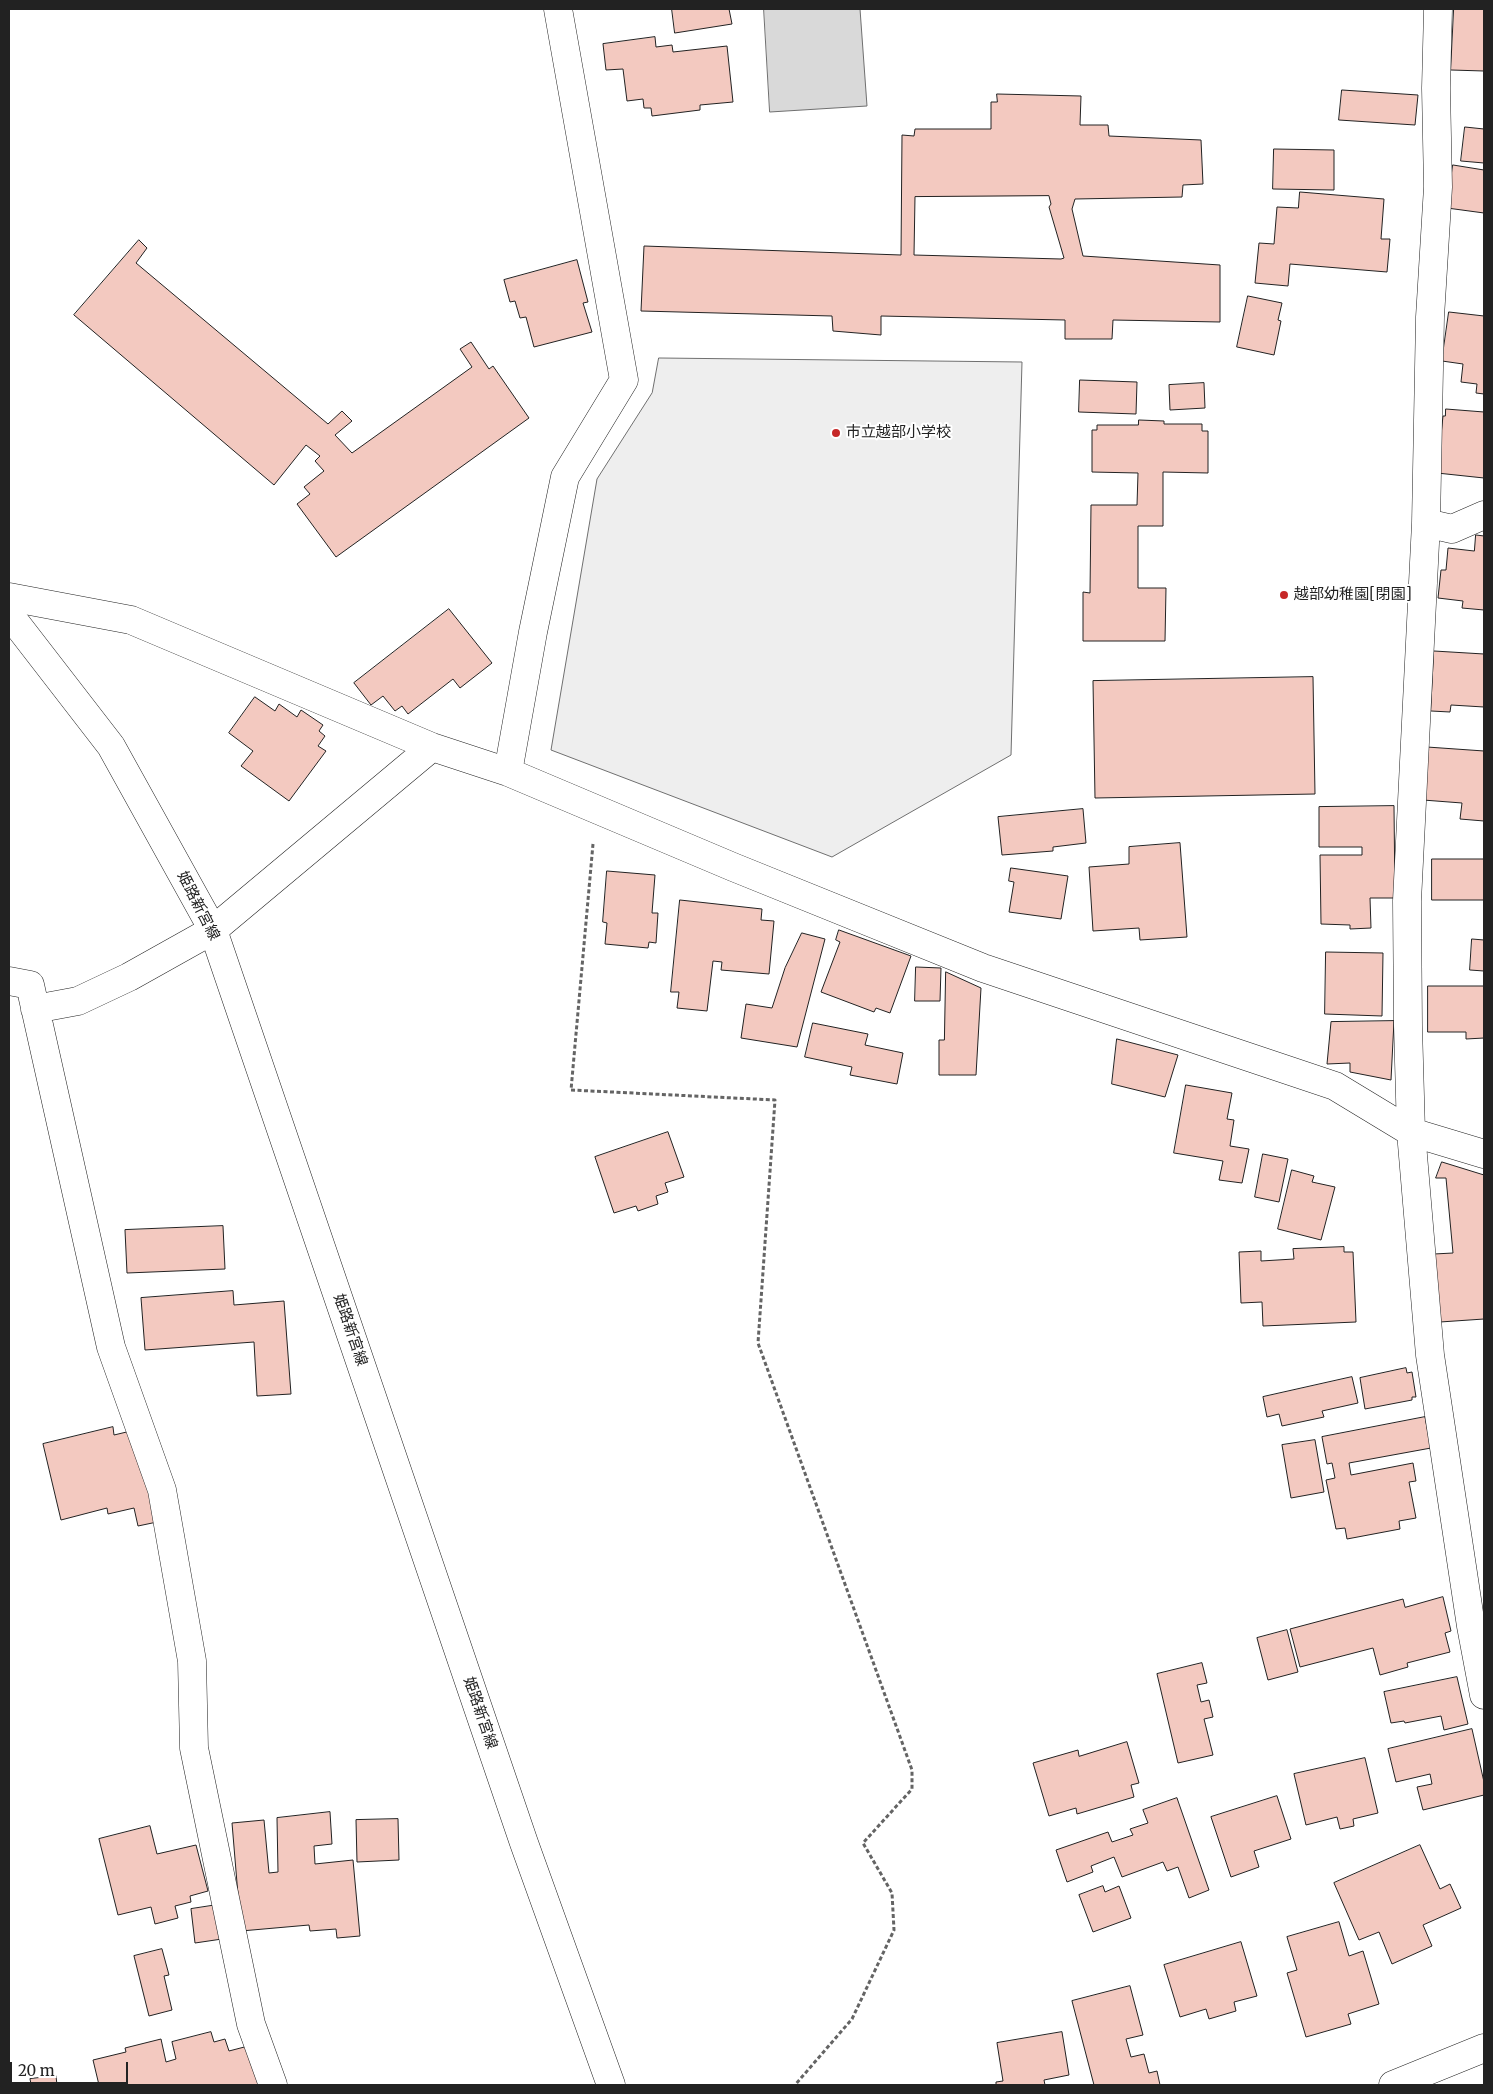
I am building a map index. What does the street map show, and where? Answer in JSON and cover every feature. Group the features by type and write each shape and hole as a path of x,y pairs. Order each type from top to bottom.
{"street":[{"path":"508,772 533,632 565,477 624,380 558,9"},
{"path":"1438,9 1436,88 1438,187 1430,317 1426,523 1408,901 1408,1026 1411,1132 1430,1356 1470,1626 1484,1695"},
{"path":"1426,523 1452,529 1484,515"},
{"path":"9,597 131,620 432,747 508,772 733,868 982,968 1335,1086 1411,1132 1484,1154"},
{"name":"姫路新宮線","path":"9,614 111,746 213,930 524,1842 611,2085"},
{"path":"35,1009 78,1001 129,977 213,930 432,747"},
{"path":"9,981 30,985 111,1348 162,1490 192,1661 194,1748 252,2024 273,2085"},
{"path":"1393,2085 1484,2048"}],"path":[{"path":"596,809 571,1090 775,1100 758,1343 912,1770 912,1789 863,1843 892,1893 894,1930 852,2019 795,2085"}],"shaded area":[{"path":"764,9 860,9 867,106 770,112"},
{"path":"659,358 1022,362 1011,755 832,857 551,750 597,479 652,393"}],"building":[{"path":"672,9 729,9 732,24 675,33"},
{"path":"1454,9 1484,9 1484,71 1451,70"},
{"path":"655,37 656,47 672,45 673,52 727,46 733,102 700,105 700,110 652,116 651,108 644,108 643,99 627,101 623,69 606,70 603,44"},
{"path":"1342,90 1418,95 1415,125 1339,120"},
{"path":"997,94 1081,96 1080,125 1108,125 1109,136 1201,140 1203,184 1183,185 1182,197 1075,199 1072,209 1083,256 1220,265 1220,322 1113,320 1112,339 1065,339 1065,320 881,316 881,335 833,331 832,316 641,311 644,246 901,255 902,135 914,136 915,129 991,129 991,102 997,102","holes":["1049,196 1051,204 1049,207 1064,258 914,255 915,197"]},
{"path":"1465,127 1484,129 1484,163 1461,161"},
{"path":"1274,149 1334,150 1334,190 1273,189"},
{"path":"1453,165 1484,170 1484,213 1447,208"},
{"path":"1300,192 1384,199 1381,239 1390,239 1387,272 1290,264 1288,286 1255,283 1259,243 1274,244 1277,207 1298,208"},
{"path":"139,240 147,248 136,263 328,424 342,411 352,421 335,435 352,453 472,367 460,349 471,342 489,369 493,366 529,418 336,557 297,504 310,494 304,487 324,471 315,461 320,456 306,445 274,485 74,315"},
{"path":"577,260 588,302 583,303 592,332 534,347 526,317 520,318 515,301 510,302 504,280"},
{"path":"1248,296 1282,303 1278,320 1281,321 1274,355 1237,347"},
{"path":"1449,312 1484,316 1484,394 1476,393 1477,384 1461,382 1463,364 1442,361"},
{"path":"1080,380 1137,382 1136,414 1079,412"},
{"path":"1204,383 1205,408 1170,410 1169,385"},
{"path":"1446,409 1484,412 1484,478 1437,473 1443,416 1445,416"},
{"path":"1139,420 1164,421 1164,424 1202,424 1202,431 1208,431 1208,473 1163,472 1163,526 1138,526 1138,588 1166,588 1165,641 1083,641 1083,592 1090,593 1091,505 1137,505 1138,473 1092,472 1092,430 1097,430 1097,425 1138,425"},
{"path":"1476,535 1484,536 1484,610 1462,608 1463,601 1438,598 1441,570 1446,570 1448,548 1474,551"},
{"path":"449,609 492,663 460,688 453,679 408,714 402,706 395,711 383,696 371,705 354,683"},
{"path":"1434,651 1484,654 1484,707 1451,705 1450,712 1431,711"},
{"path":"1313,677 1315,794 1095,798 1093,681"},
{"path":"255,697 275,711 279,704 297,717 301,710 323,725 319,731 325,736 318,746 326,751 289,801 241,766 253,751 229,733"},
{"path":"1427,747 1484,751 1484,821 1460,819 1462,803 1423,800"},
{"path":"1394,806 1395,898 1370,898 1371,928 1350,929 1350,925 1321,924 1320,855 1362,855 1362,847 1319,847 1319,807"},
{"path":"1083,809 1086,843 1053,847 1053,851 1002,855 998,817"},
{"path":"1180,843 1187,937 1140,940 1139,928 1093,931 1089,867 1129,864 1129,847"},
{"path":"1432,859 1484,859 1484,900 1432,900"},
{"path":"1011,868 1068,876 1061,919 1009,912 1014,882 1009,881"},
{"path":"607,871 655,875 652,913 658,913 656,943 649,942 648,948 605,944 607,923 603,922"},
{"path":"680,900 762,909 761,920 774,921 769,974 721,970 722,962 713,961 707,1011 677,1008 679,992 671,992"},
{"path":"839,930 911,956 890,1013 876,1008 874,1012 821,992 840,942 836,940"},
{"path":"802,933 825,939 797,1047 741,1038 746,1004 772,1008 785,968"},
{"path":"1472,939 1484,940 1484,971 1470,970"},
{"path":"1326,952 1383,953 1382,1016 1325,1014"},
{"path":"916,967 941,968 940,1001 915,1001"},
{"path":"946,972 981,988 976,1075 939,1075 939,1040 944,1040"},
{"path":"1428,986 1484,986 1484,1038 1466,1039 1466,1032 1428,1032"},
{"path":"1394,1021 1391,1080 1350,1072 1350,1063 1327,1064 1331,1022"},
{"path":"813,1023 868,1034 865,1045 903,1053 897,1084 850,1075 852,1067 805,1057"},
{"path":"1117,1039 1178,1055 1165,1097 1112,1084"},
{"path":"1186,1085 1232,1093 1227,1119 1234,1120 1230,1146 1249,1149 1242,1183 1219,1180 1223,1161 1174,1153"},
{"path":"668,1132 684,1177 665,1183 668,1192 656,1196 658,1204 638,1211 636,1206 614,1213 595,1157"},
{"path":"1263,1154 1288,1159 1279,1202 1255,1197"},
{"path":"1442,1162 1484,1175 1484,1319 1440,1322 1434,1254 1453,1253 1446,1178 1436,1178"},
{"path":"1292,1170 1314,1176 1312,1182 1335,1187 1321,1240 1278,1229"},
{"path":"223,1226 225,1269 127,1273 125,1230"},
{"path":"1344,1247 1344,1252 1353,1252 1356,1322 1263,1326 1262,1302 1241,1303 1239,1252 1261,1251 1261,1261 1294,1259 1293,1249"},
{"path":"233,1291 234,1305 284,1301 291,1394 257,1396 254,1342 145,1350 141,1298"},
{"path":"1406,1368 1407,1373 1412,1372 1416,1397 1412,1397 1412,1400 1365,1409 1360,1378"},
{"path":"1352,1377 1358,1403 1322,1411 1324,1417 1282,1426 1279,1414 1267,1417 1263,1397"},
{"path":"1425,1417 1431,1448 1349,1463 1351,1475 1413,1463 1416,1481 1409,1482 1416,1518 1399,1521 1400,1529 1347,1539 1345,1528 1336,1529 1326,1480 1335,1478 1332,1463 1327,1464 1322,1437"},
{"path":"113,1427 114,1435 135,1430 157,1522 138,1526 134,1508 108,1514 107,1508 61,1520 43,1444"},
{"path":"1315,1440 1324,1492 1291,1498 1282,1445"},
{"path":"1443,1597 1451,1631 1445,1633 1450,1652 1407,1663 1408,1667 1380,1675 1373,1648 1300,1667 1290,1629 1403,1599 1405,1607"},
{"path":"1287,1630 1298,1672 1268,1680 1257,1638"},
{"path":"1202,1663 1207,1683 1197,1685 1201,1702 1209,1700 1213,1717 1204,1719 1213,1755 1178,1763 1157,1674"},
{"path":"1457,1677 1468,1724 1444,1730 1441,1716 1405,1723 1404,1721 1391,1723 1384,1692"},
{"path":"1472,1729 1484,1782 1484,1795 1423,1810 1417,1787 1432,1784 1430,1774 1396,1782 1388,1749"},
{"path":"1127,1742 1139,1783 1131,1785 1134,1797 1077,1814 1076,1808 1049,1816 1033,1763 1078,1750 1079,1756"},
{"path":"1365,1758 1378,1813 1353,1819 1354,1826 1340,1829 1337,1817 1306,1825 1294,1774"},
{"path":"1277,1796 1291,1839 1254,1851 1259,1867 1231,1877 1211,1817"},
{"path":"1177,1798 1209,1890 1189,1898 1178,1867 1167,1871 1163,1862 1122,1877 1114,1857 1091,1866 1093,1872 1067,1882 1056,1850 1108,1832 1112,1842 1133,1835 1130,1829 1148,1823 1143,1810"},
{"path":"330,1812 332,1844 314,1846 315,1864 353,1860 360,1936 337,1938 336,1929 310,1931 309,1925 241,1931 232,1823 264,1820 269,1873 278,1872 277,1818"},
{"path":"398,1819 399,1860 357,1862 356,1820"},
{"path":"150,1826 157,1854 196,1845 208,1891 190,1896 191,1902 175,1906 178,1918 155,1924 151,1907 118,1915 99,1839"},
{"path":"1420,1845 1440,1889 1450,1884 1461,1908 1423,1925 1432,1946 1392,1964 1379,1932 1359,1940 1334,1883"},
{"path":"1103,1886 1105,1892 1119,1886 1131,1918 1093,1932 1079,1895"},
{"path":"217,1905 222,1939 195,1943 191,1909"},
{"path":"1339,1922 1349,1956 1363,1951 1379,2004 1348,2014 1351,2024 1306,2037 1287,1973 1297,1970 1287,1937"},
{"path":"1241,1942 1257,1996 1234,2002 1236,2011 1209,2019 1206,2009 1180,2017 1164,1965"},
{"path":"162,1949 169,1975 164,1976 172,2010 149,2016 134,1956"},
{"path":"1130,1986 1143,2035 1126,2039 1131,2057 1144,2054 1149,2073 1157,2071 1160,2085 1094,2085 1072,2001"},
{"path":"211,2032 214,2042 225,2039 229,2051 252,2045 263,2085 99,2085 93,2060 126,2052 125,2048 161,2039 166,2062 176,2059 172,2042"},
{"path":"1062,2032 1069,2075 1044,2080 1045,2085 996,2085 996,2082 1003,2081 997,2043"},
{"path":"56,2076 57,2085 22,2085 31,2084 30,2079"}],"place":[{"name":"市立越部小学校","path":"836,433"},
{"name":"越部幼稚園[閉園]","path":"1284,595"}]}
